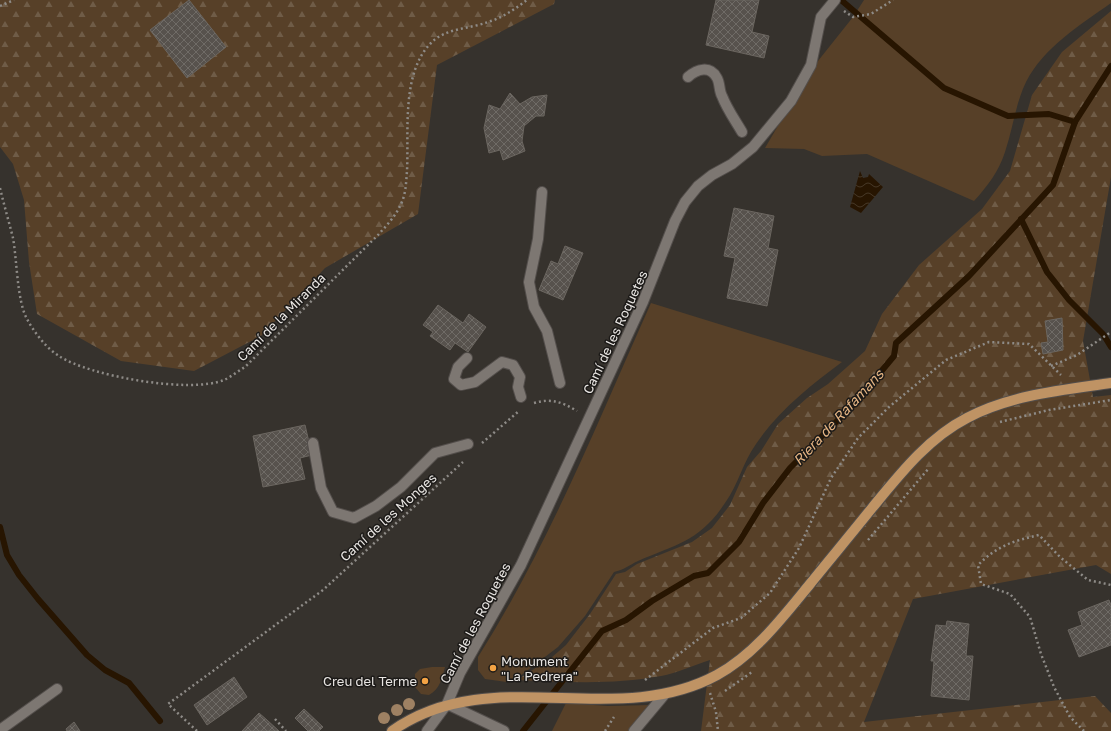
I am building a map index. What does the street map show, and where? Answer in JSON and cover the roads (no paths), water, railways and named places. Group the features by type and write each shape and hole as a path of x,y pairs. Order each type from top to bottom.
{"main road":[{"path":"392,731 412,718 447,704 475,699 502,697 594,699 637,698 665,694 706,681 736,664 773,627 890,487 932,442 966,418 984,410 1028,397 1111,383"}],"street":[{"name":"Camí de les Roquetes","path":"427,731 447,704 460,673 521,565 643,302 675,221 685,202 698,186 712,175 732,164 753,147 791,101 811,65 820,17 833,3"},
{"path":"688,77 694,71 705,69 712,72 718,78 720,94 742,132"},
{"path":"542,192 538,239 529,282 534,306 547,330 560,383"},
{"path":"467,358 458,367 454,380 461,385 474,382 502,362 513,365 520,376 518,388 521,397"},
{"path":"313,443 322,488 333,512 354,518 376,506 401,487 435,453 468,444"},
{"path":"0,730 57,689"},
{"path":"634,731 665,694"},
{"path":"447,704 502,730"}],"water":[{"path":"860,171 863,178 868,177 869,174 883,187 861,213 850,207"}],"waterway":[{"path":"841,0 944,88 1008,116 1049,114 1075,122"},
{"name":"Riera de Rafamans","path":"523,731 602,631 626,620 652,601 694,576 708,573 739,542 763,503 790,468 854,404 894,356 896,343 969,276 1053,185 1075,122 1111,66"},
{"path":"1021,219 1047,272 1069,300 1103,334 1111,347"},
{"path":"0,527 7,555 19,575 38,599 87,655 105,670 129,683 160,721"}],"place":[{"name":"Monument \"La Pedrera\"","path":"493,668"},
{"name":"Creu del Terme","path":"425,681"}]}
